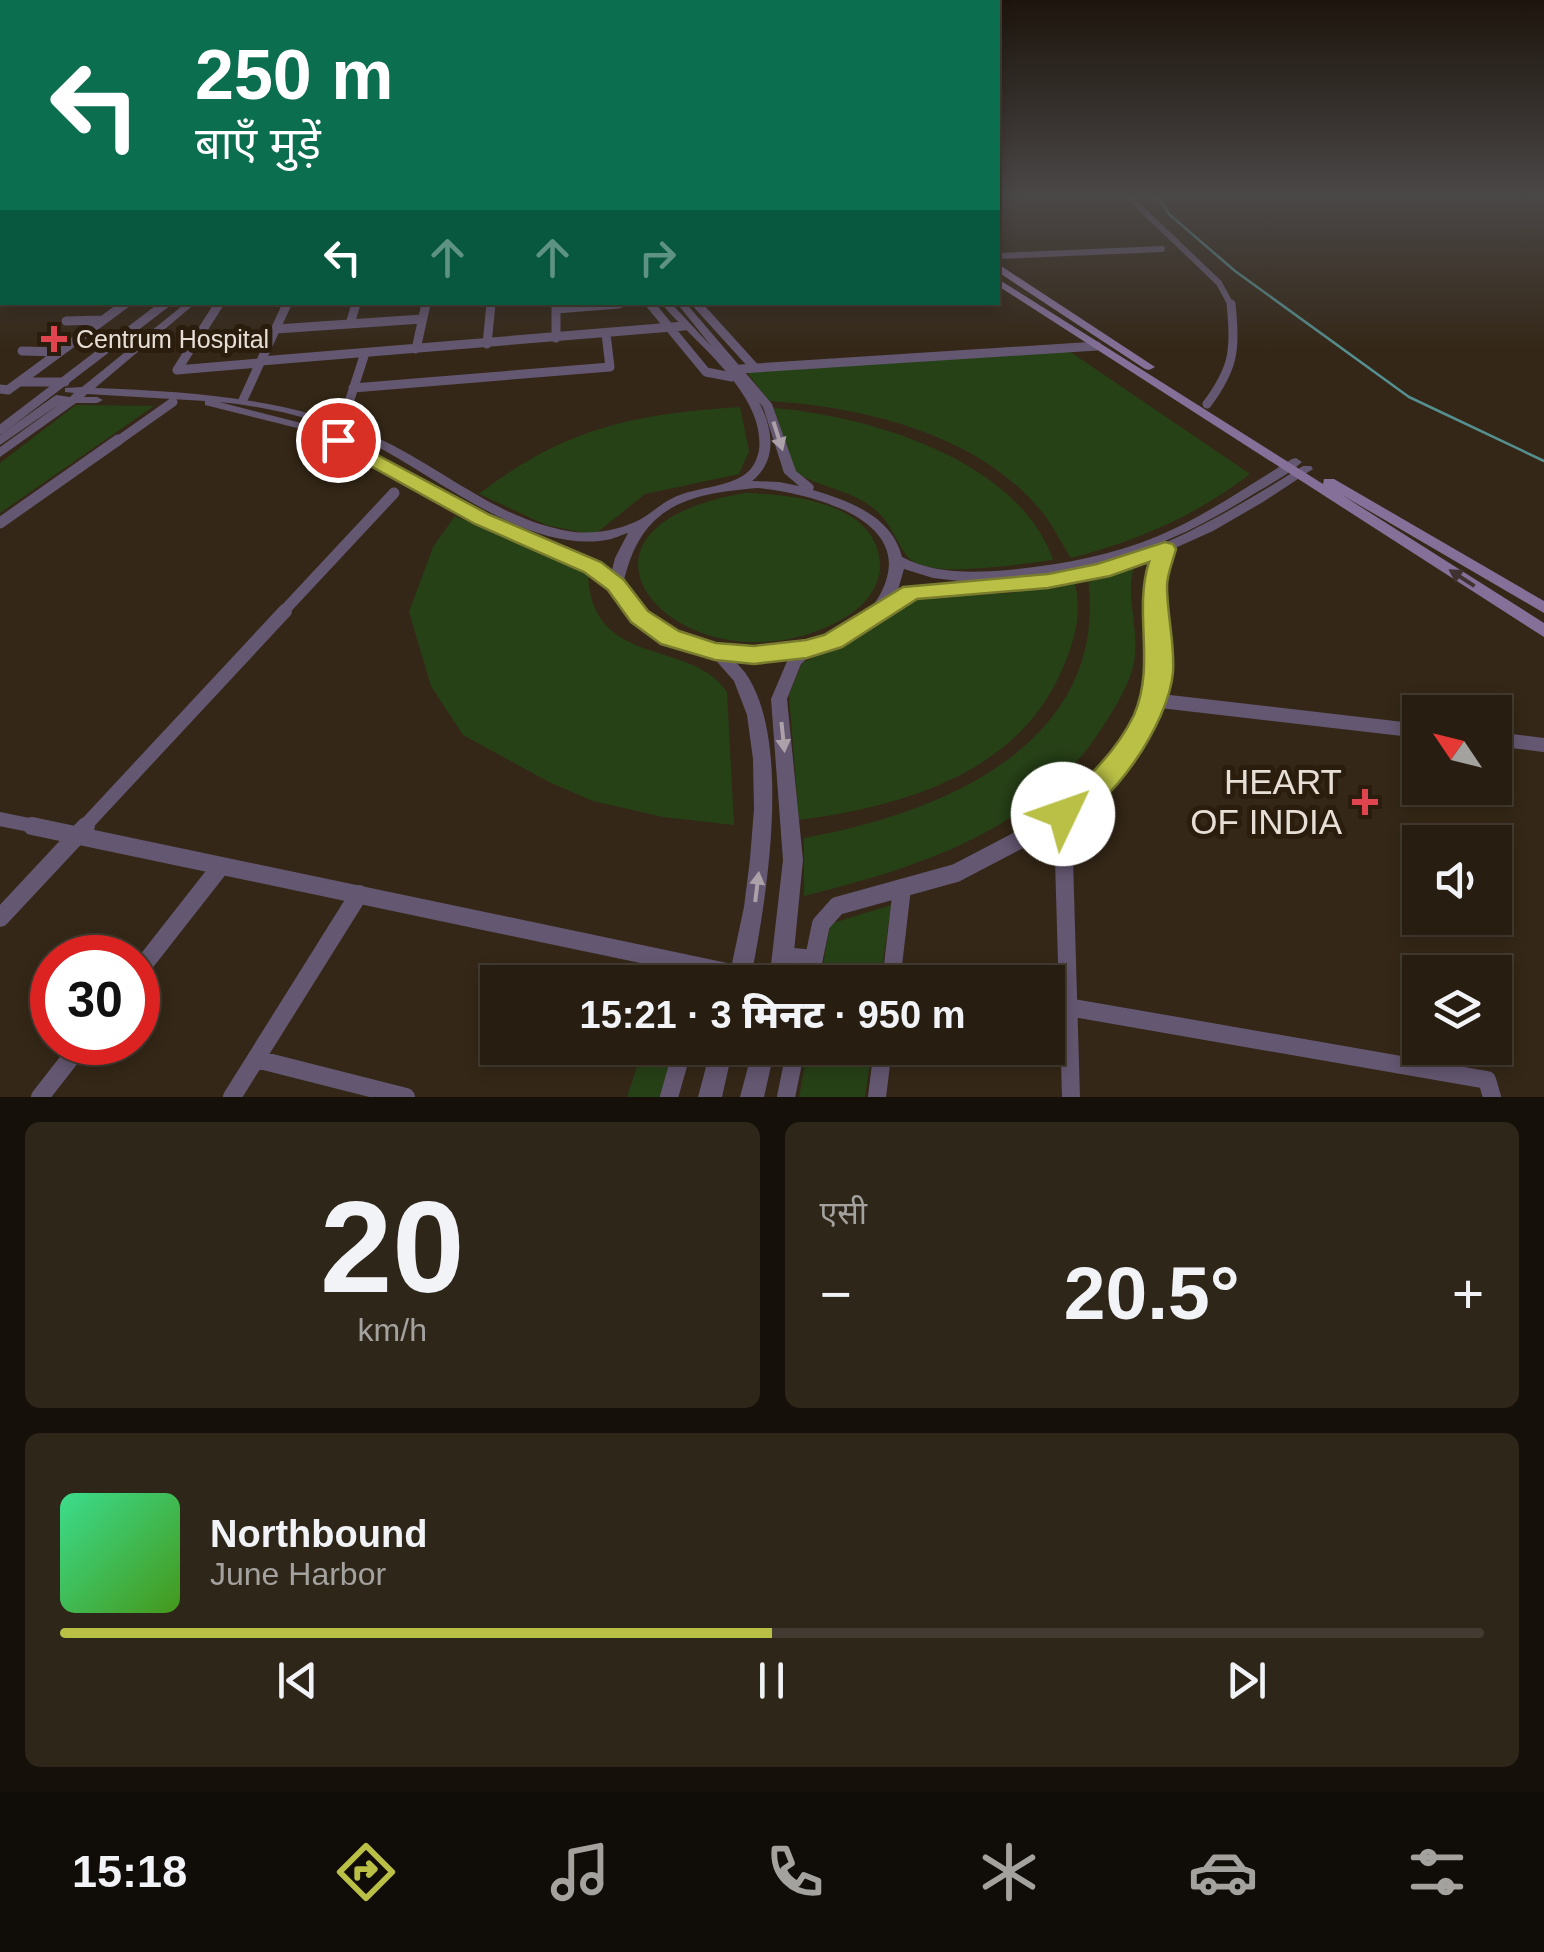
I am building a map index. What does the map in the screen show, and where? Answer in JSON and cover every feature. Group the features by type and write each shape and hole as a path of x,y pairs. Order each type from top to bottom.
{"main road":[{"path":"1000,269 1544,630"},
{"path":"1000,283 1297,468 1544,608"}],"street":[{"path":"1182,248 1219,283 1231,301 1235,336 1227,378 1207,404"},
{"path":"1000,256 1162,249"},
{"path":"10,386 124,305"},
{"path":"0,453 63,392 164,305"},
{"path":"0,441 174,305"},
{"path":"84,390 188,305"},
{"path":"218,305 177,370 678,328"},
{"path":"243,400 287,305"},
{"path":"350,324 356,305"},
{"path":"416,349 425,305"},
{"path":"487,344 491,305"},
{"path":"556,338 556,306 589,305"},
{"path":"0,430 63,392 243,400 341,426 378,442 497,510 546,530 580,539 600,539 619,535 690,495 752,477 764,466 765,451 756,408 736,373 651,305"},
{"path":"666,305 678,328"},
{"path":"682,305 736,373 768,406 790,472 813,491"},
{"path":"698,305 755,368"},
{"path":"276,329 422,318"},
{"path":"66,321 104,320"},
{"path":"353,388 610,367 606,334"},
{"path":"736,373 755,368 1097,346"},
{"path":"22,351 60,352"},
{"path":"341,426 364,353"},
{"path":"10,386 209,403 313,430 362,450 482,520 592,567 616,585 640,616 670,638 715,652 754,655 807,649 833,641 912,592 1048,581 1101,571 1165,549 1196,536 1297,468"},
{"path":"0,523 173,402"},
{"path":"896,559 925,572 987,576 1091,562 1145,546 1297,468"},
{"path":"730,486 771,484 813,491 861,511 886,536 896,559 893,588 872,617"},
{"path":"0,918 394,493"},
{"path":"616,585 618,564 629,537 640,524"},
{"path":"813,965 821,924 838,906 956,873 1025,840 1080,802 1122,758 1152,700 1160,674 1155,582 1165,549"},
{"path":"782,965 793,860 779,699 794,662 807,649"},
{"path":"715,652 734,664 746,681 756,723 765,821 744,965"},
{"path":"1152,700 1402,729"},
{"path":"1512,741 1544,745"},
{"path":"1063,814 1071,1097"},
{"path":"0,819 359,894 665,965"},
{"path":"160,944 220,866"},
{"path":"892,965 902,888"},
{"path":"232,1097 359,894"},
{"path":"783,956 814,959"},
{"path":"1068,1007 1487,1080 1492,1097"},
{"path":"256,1059 406,1097"},
{"path":"40,1097 64,1065"},
{"path":"669,1097 678,1065"},
{"path":"710,1097 718,1065"},
{"path":"752,1097 760,1065"},
{"path":"786,1097 793,1065"},
{"path":"877,1097 881,1065"}],"green space":[{"path":"1069,351 1250,474 1165,525 1071,558 1042,512 1016,485 953,444 881,418 769,401 746,371"},
{"path":"76,405 154,406 0,513 0,463"},
{"path":"740,407 749,451 739,474 645,494 594,535 546,525 479,494 541,454 602,428 666,414"},
{"path":"774,408 852,421 936,449 1008,495 1035,525 1053,560 977,569 918,564 908,557 874,509 858,498 795,472"},
{"path":"745,493 785,496 829,506 864,527 875,544 880,565 867,599 837,622 781,640 729,640 685,625 653,601 639,571 646,540 680,512"},
{"path":"455,516 588,571 593,603 605,624 623,639 711,675 727,692 734,825 663,817 593,801 463,735 431,686 409,612 433,547"},
{"path":"1136,563 1131,586 1133,667 1111,714 1075,764 1009,819 971,840 931,858 804,896 804,838 908,811 959,789 1004,762 1043,728 1072,686 1088,636 1088,578"},
{"path":"1074,580 1078,615 1067,659 1042,706 1017,735 953,779 916,794 799,820 789,695 802,663 858,636 906,599 1011,593"},
{"path":"891,905 882,965 823,965 830,924"},
{"path":"637,1065 671,1065 661,1097 627,1097"},
{"path":"805,1065 870,1065 865,1097 799,1097"}],"waterway":[{"path":"1209,248 1409,397 1544,461"}],"place":[{"name":"Centrum Hospital","path":"54,339"},
{"name":"HEART OF INDIA","path":"1365,802"}],"route":[{"path":"338,440 482,520 592,567 616,585 640,616 670,638 715,652 754,655 807,649 833,641 912,592 1048,581 1101,571 1165,549 1155,582 1160,614 1160,674 1147,716 1122,758 1063,814"}]}
